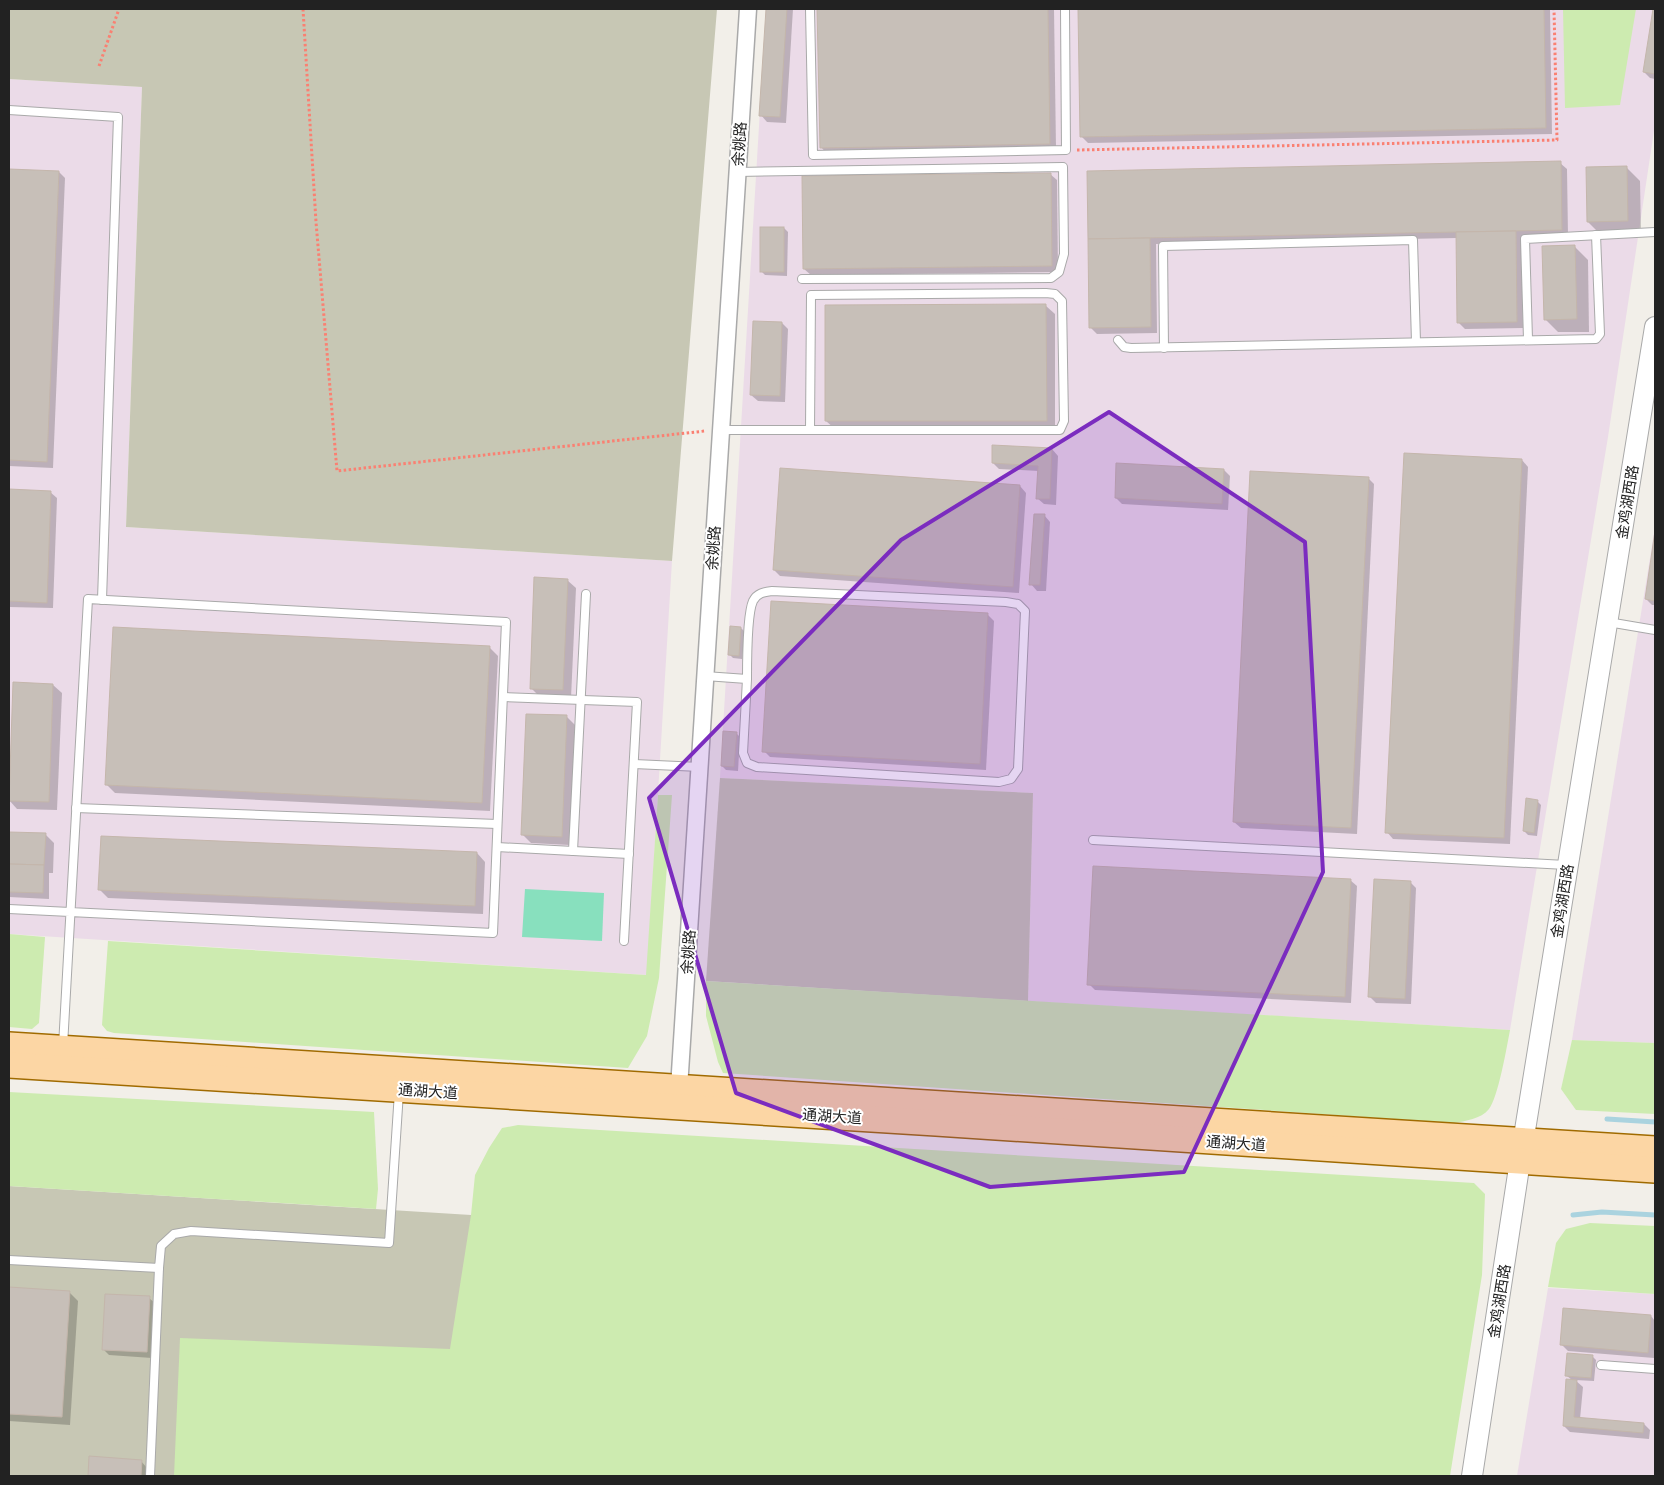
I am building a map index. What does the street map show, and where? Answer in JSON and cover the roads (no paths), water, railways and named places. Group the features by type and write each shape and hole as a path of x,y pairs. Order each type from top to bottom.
{"main road":[{"name":"通湖大道","path":"9,1045 679,1088 1522,1151 1655,1170"},
{"name":"通湖大道","path":"9,1065 936,1122 1522,1151 1655,1149"}],"street":[{"name":"余姚路","path":"679,1088 748,9"},
{"name":"金鸡湖西路","path":"1472,1476 1522,1151 1655,327"}],"lane":[{"path":"810,9 813,155 1066,150 1065,9"},
{"path":"9,110 118,117 102,600"},
{"path":"737,172 1062,167 1064,254 1059,272 1051,278 802,279"},
{"path":"1528,339 1525,240 1655,232"},
{"path":"1118,340 1124,347 1164,348 1596,339 1600,334 1596,236"},
{"path":"1164,348 1163,246 1404,240 1413,240 1416,342"},
{"path":"721,430 810,430 1060,430 1064,421 1062,301 1056,294 1046,292 811,295 810,430"},
{"path":"772,591 1006,602 1018,604 1025,611 1018,769 1011,779 1000,782 757,767 747,762 744,753 747,679 750,613 753,601 761,593 772,591"},
{"path":"574,851 586,594"},
{"path":"9,909 70,912 492,933 506,622 88,599 70,912 63,1048"},
{"path":"1608,622 1655,630"},
{"path":"705,676 747,679"},
{"path":"503,698 637,702 624,941"},
{"path":"634,764 700,767"},
{"path":"76,808 497,824"},
{"path":"1093,840 1568,865"},
{"path":"497,847 629,854"},
{"path":"150,1476 161,1246 174,1234 191,1231 389,1243 400,1090"},
{"path":"9,1260 159,1268"},
{"path":"1601,1365 1655,1369"}],"waterway":[{"path":"1607,1119 1655,1122"},
{"path":"1573,1215 1602,1212 1655,1215"}]}
